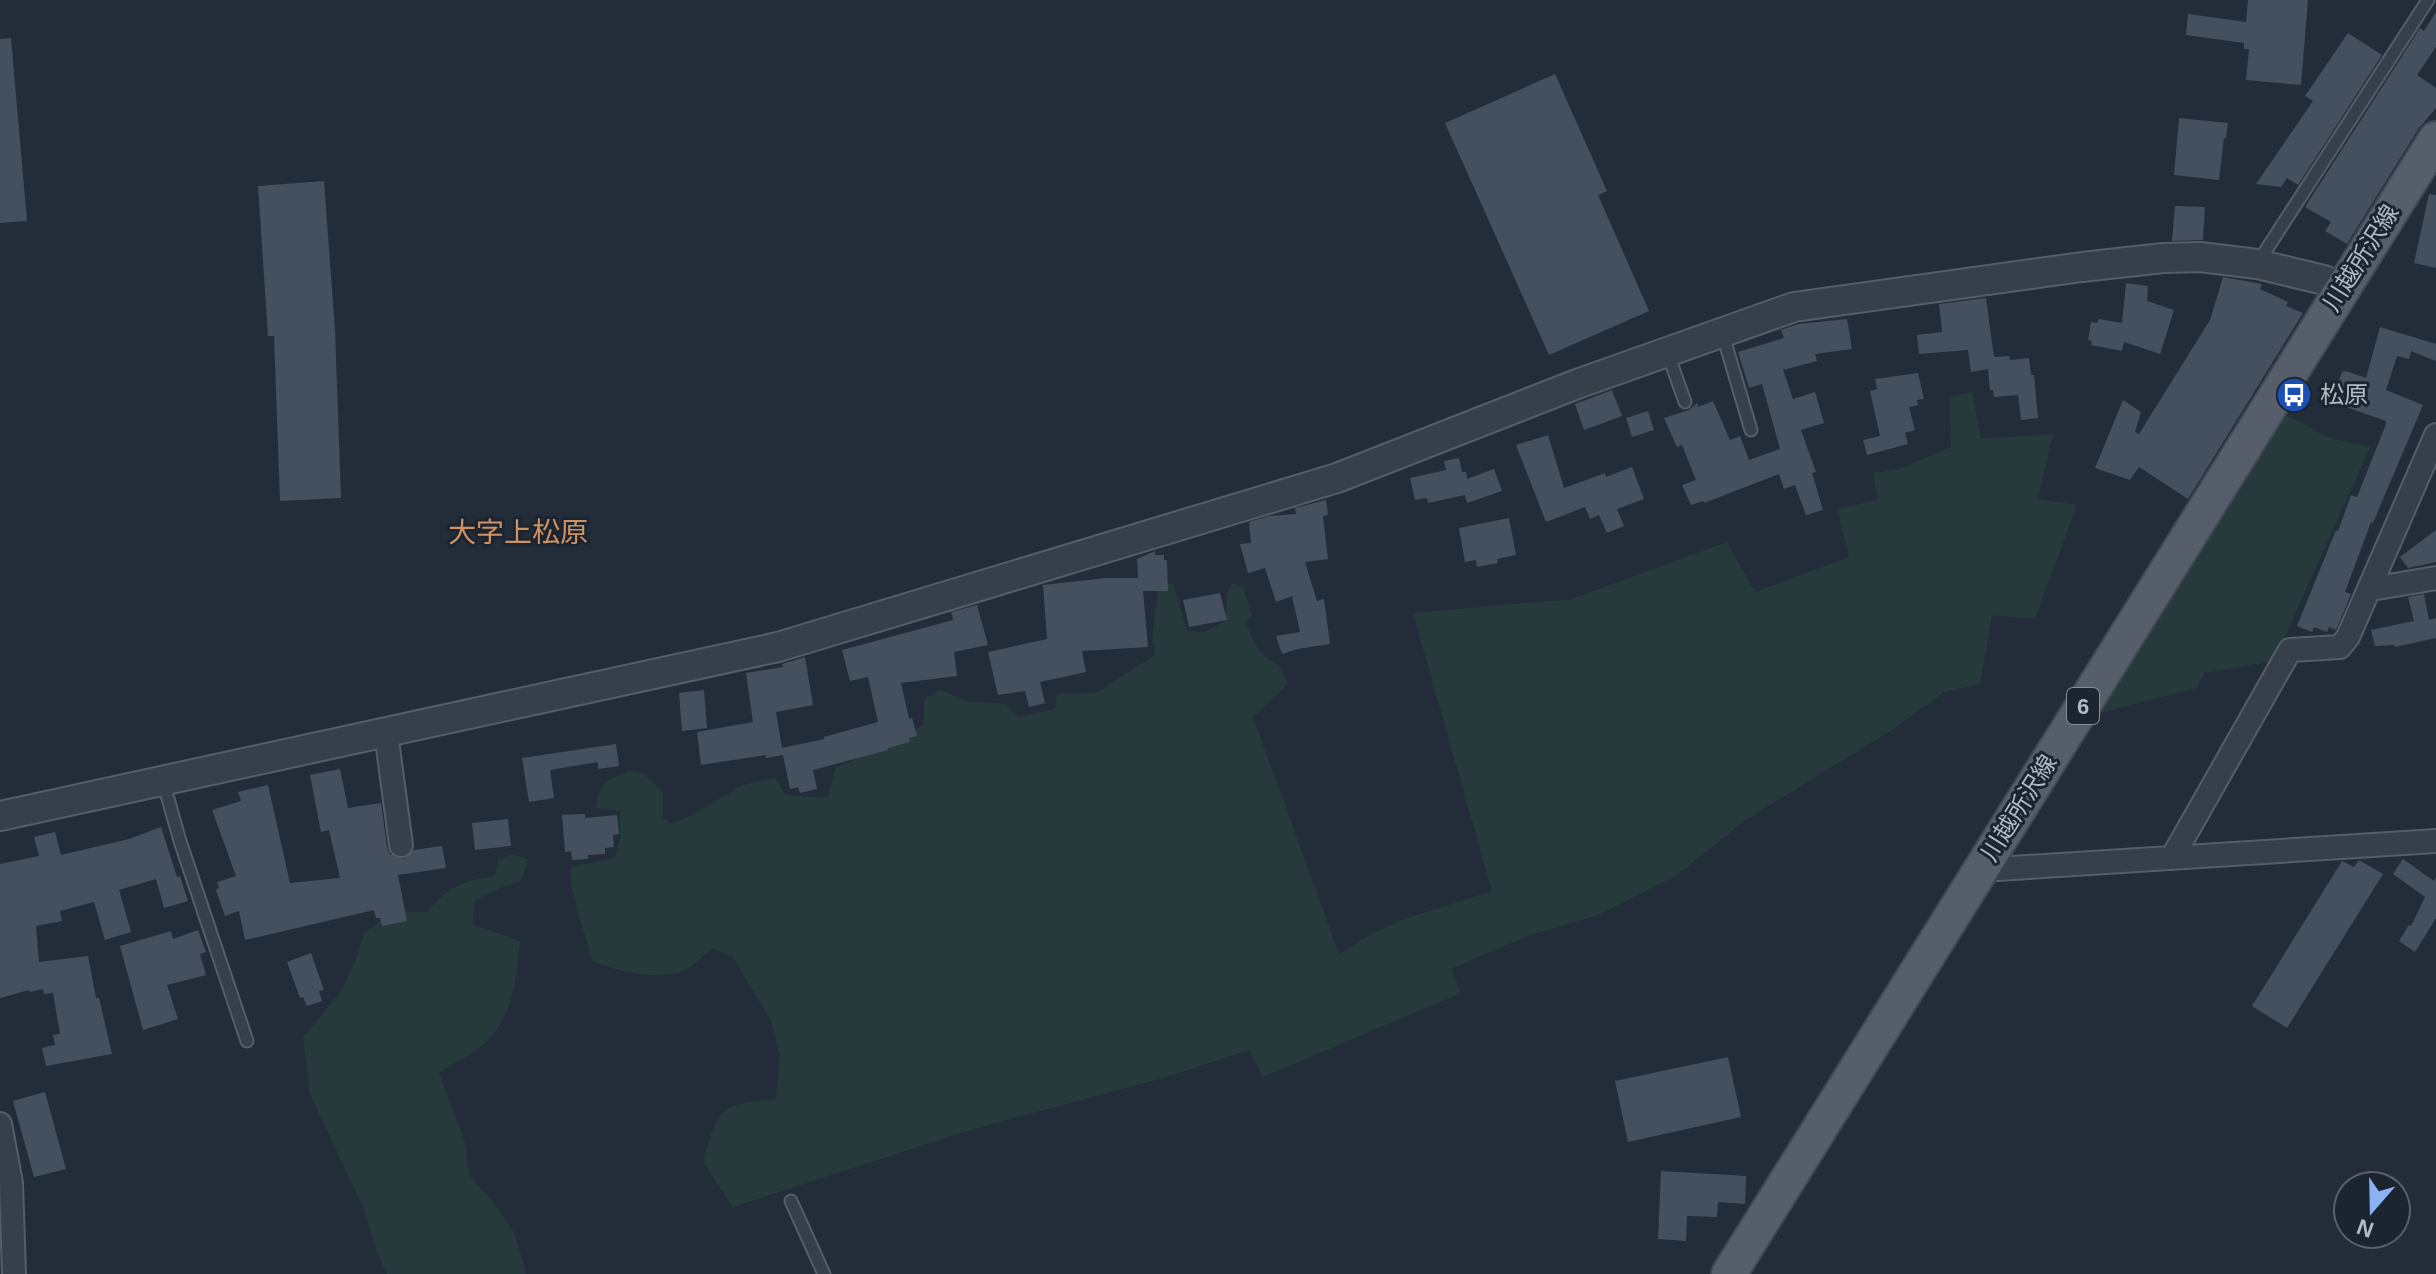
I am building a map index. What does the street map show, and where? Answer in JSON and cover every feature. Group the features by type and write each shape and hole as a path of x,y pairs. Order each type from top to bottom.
{"main road":[{"name":"川越所沢線","path":"1729,1274 2436,139"}],"street":[{"path":"0,816 778,647 1337,478 1667,351 1794,307 2163,258 2200,257 2257,264 2324,280 2342,289"},
{"path":"2172,858 2290,650 2340,647 2348,637 2436,435"},
{"path":"2371,589 2436,578"},
{"path":"386,733 401,845"},
{"path":"1981,870 2436,841"},
{"path":"0,1124 11,1183 6,1235 14,1274"}],"lane":[{"path":"2257,264 2428,0"},
{"path":"1722,331 1751,430"},
{"path":"1667,351 1685,402"},
{"path":"163,781 247,1041"},
{"path":"791,1201 824,1274"}],"green space":[{"path":"1972,392 1981,439 2053,434 2038,499 2077,505 2035,619 1992,615 1980,684 1944,692 1895,728 1747,819 1677,875 1598,915 1527,936 1451,969 1461,993 1263,1077 1249,1050 1163,1078 970,1130 733,1207 704,1163 705,1157 714,1127 726,1110 743,1103 776,1099 780,1056 771,1021 733,957 712,948 687,969 665,975 626,972 592,961 572,890 571,867 615,858 620,837 620,811 596,808 605,782 628,771 644,774 663,792 663,818 671,824 743,785 775,778 785,795 828,798 835,768 902,740 924,724 924,699 942,690 967,702 1005,704 1018,717 1055,709 1057,694 1096,693 1155,655 1152,637 1159,586 1165,582 1174,585 1187,631 1204,632 1225,621 1228,591 1232,584 1243,586 1252,616 1246,622 1252,636 1261,653 1279,665 1288,684 1253,717 1339,954 1402,920 1492,891 1413,613 1572,599 1727,542 1755,592 1849,557 1837,509 1878,500 1873,473 1900,469 1951,447 1950,397"},
{"path":"2283,413 2329,438 2370,447 2274,661 2204,673 2197,688 2096,714"},
{"path":"511,854 528,859 521,881 474,902 473,925 520,941 508,1007 487,1041 439,1073 465,1143 469,1176 491,1199 515,1234 526,1274 387,1274 363,1207 310,1094 303,1037 340,993 355,962 364,933 393,912 428,912 442,896 457,886 495,876 498,860"}],"building":[{"path":"2248,0 2308,0 2301,85 2246,80 2249,49 2244,49 2244,43 2186,35 2188,14 2246,22"},
{"path":"2436,12 2436,47 2417,75 2436,88 2436,108 2419,128 2347,244 2325,231 2331,222 2305,207 2420,28 2424,31"},
{"path":"2348,33 2382,55 2298,185 2287,178 2281,187 2256,184 2313,101 2305,96"},
{"path":"11,38 27,221 0,223 0,39"},
{"path":"1555,74 1607,191 1598,195 1649,311 1549,355 1445,123"},
{"path":"2179,118 2228,123 2219,180 2174,175"},
{"path":"324,181 335,330 341,498 280,501 274,336 268,336 258,186"},
{"path":"2429,194 2436,195 2436,268 2414,263"},
{"path":"2175,206 2205,207 2203,240 2172,241"},
{"path":"2223,277 2262,284 2260,289 2303,313 2188,499 2139,467 2130,480 2095,468 2123,400 2141,412 2135,432 2139,434 2210,320"},
{"path":"2126,283 2148,286 2147,301 2174,310 2160,354 2124,342 2122,351 2091,345 2092,341 2088,340 2091,322 2097,323 2099,319 2122,323"},
{"path":"1986,298 1994,357 2009,356 2010,360 2029,358 2031,375 2034,375 2038,418 2021,420 2018,395 1994,397 1993,390 1990,390 1988,369 1971,372 1968,350 1919,354 1917,335 1942,332 1939,304"},
{"path":"1847,319 1852,349 1815,354 1817,361 1783,370 1793,399 1815,392 1824,423 1801,430 1816,472 1812,473 1823,510 1806,515 1795,485 1784,489 1779,474 1704,503 1691,505 1682,485 1696,480 1682,445 1677,447 1664,418 1689,410 1697,403 1698,407 1713,401 1730,440 1740,436 1749,460 1780,449 1762,384 1749,388 1738,352 1784,338 1781,330 1798,324"},
{"path":"2380,327 2436,344 2436,361 2411,351 2409,359 2397,356 2386,390 2423,405 2371,522 2345,592 2351,594 2336,630 2329,627 2327,632 2314,627 2312,632 2297,626 2351,495 2357,497 2386,424 2386,421 2340,405 2341,401 2333,398 2342,372 2366,378"},
{"path":"1918,373 1924,399 1917,400 1918,405 1909,407 1915,430 1905,433 1908,444 1867,455 1863,440 1880,436 1870,391 1877,389 1875,379"},
{"path":"1612,390 1622,416 1584,430 1575,404"},
{"path":"1648,411 1654,430 1632,437 1626,418"},
{"path":"1548,435 1564,488 1632,467 1644,499 1617,509 1624,526 1607,533 1599,515 1590,519 1585,507 1546,522 1516,445"},
{"path":"1459,458 1467,479 1494,469 1502,491 1467,503 1465,495 1428,503 1427,498 1415,500 1410,478 1446,470 1444,461"},
{"path":"1326,500 1328,515 1323,516 1328,559 1305,562 1317,601 1324,599 1330,644 1282,654 1276,636 1300,632 1292,596 1276,602 1265,568 1248,573 1240,544 1251,543 1249,522 1269,516 1296,514 1295,508"},
{"path":"1509,518 1516,555 1477,567 1476,560 1465,562 1459,528"},
{"path":"2436,530 2436,562 2408,568 2400,557"},
{"path":"1155,551 1155,555 1164,555 1164,560 1167,560 1168,591 1143,591 1148,647 1082,651 1086,672 1040,682 1045,703 1029,707 1025,691 998,695 988,652 1047,639 1043,585 1138,578 1137,559"},
{"path":"1220,593 1227,620 1189,627 1183,600"},
{"path":"2424,594 2429,620 2436,618 2436,638 2395,647 2375,646 2371,630 2414,621 2408,597"},
{"path":"977,605 988,645 954,652 957,676 901,683 909,719 912,718 917,736 909,738 910,742 813,770 817,789 800,793 798,787 790,789 783,755 701,765 697,732 753,722 746,673 783,667 782,664 805,657 813,705 776,712 782,748 824,739 878,722 868,677 850,681 842,650 953,620 951,612"},
{"path":"704,690 707,728 682,731 679,693"},
{"path":"616,744 619,766 598,769 598,762 550,770 554,798 529,802 522,758"},
{"path":"340,769 348,808 381,803 390,854 404,859 414,850 442,846 446,868 398,875 407,921 382,926 374,910 245,940 239,911 225,916 216,890 219,888 217,882 236,876 212,810 241,801 238,792 268,785 290,883 340,878 329,830 321,832 310,775"},
{"path":"585,814 585,818 617,815 619,834 613,835 614,847 605,848 605,854 572,860 571,851 565,852 562,815"},
{"path":"508,819 511,846 475,850 472,823"},
{"path":"161,827 188,901 164,908 156,879 119,890 131,932 105,940 94,902 60,911 62,921 36,926 39,962 88,956 112,1054 46,1066 42,1048 55,1045 53,1035 60,1034 53,993 44,994 43,989 29,990 0,998 0,864 39,856 34,837 55,832 61,855 129,839"},
{"path":"2403,859 2434,881 2436,877 2436,918 2415,952 2399,941 2411,926 2425,897 2393,874"},
{"path":"2359,860 2383,874 2287,1028 2252,1006 2342,861 2354,867"},
{"path":"198,930 206,952 200,954 206,975 167,985 178,1019 143,1030 120,946 171,931 173,939"},
{"path":"311,953 324,990 319,991 322,1001 307,1006 303,997 300,998 287,962"},
{"path":"1728,1057 1741,1117 1628,1142 1615,1081"},
{"path":"45,1092 66,1169 34,1177 13,1101"},
{"path":"1661,1171 1746,1176 1745,1204 1718,1202 1717,1217 1687,1216 1686,1241 1658,1239"}],"place":[{"name":"松原","path":"2294,395"}],"district":[{"name":"大字上松原","path":"518,532"}]}
